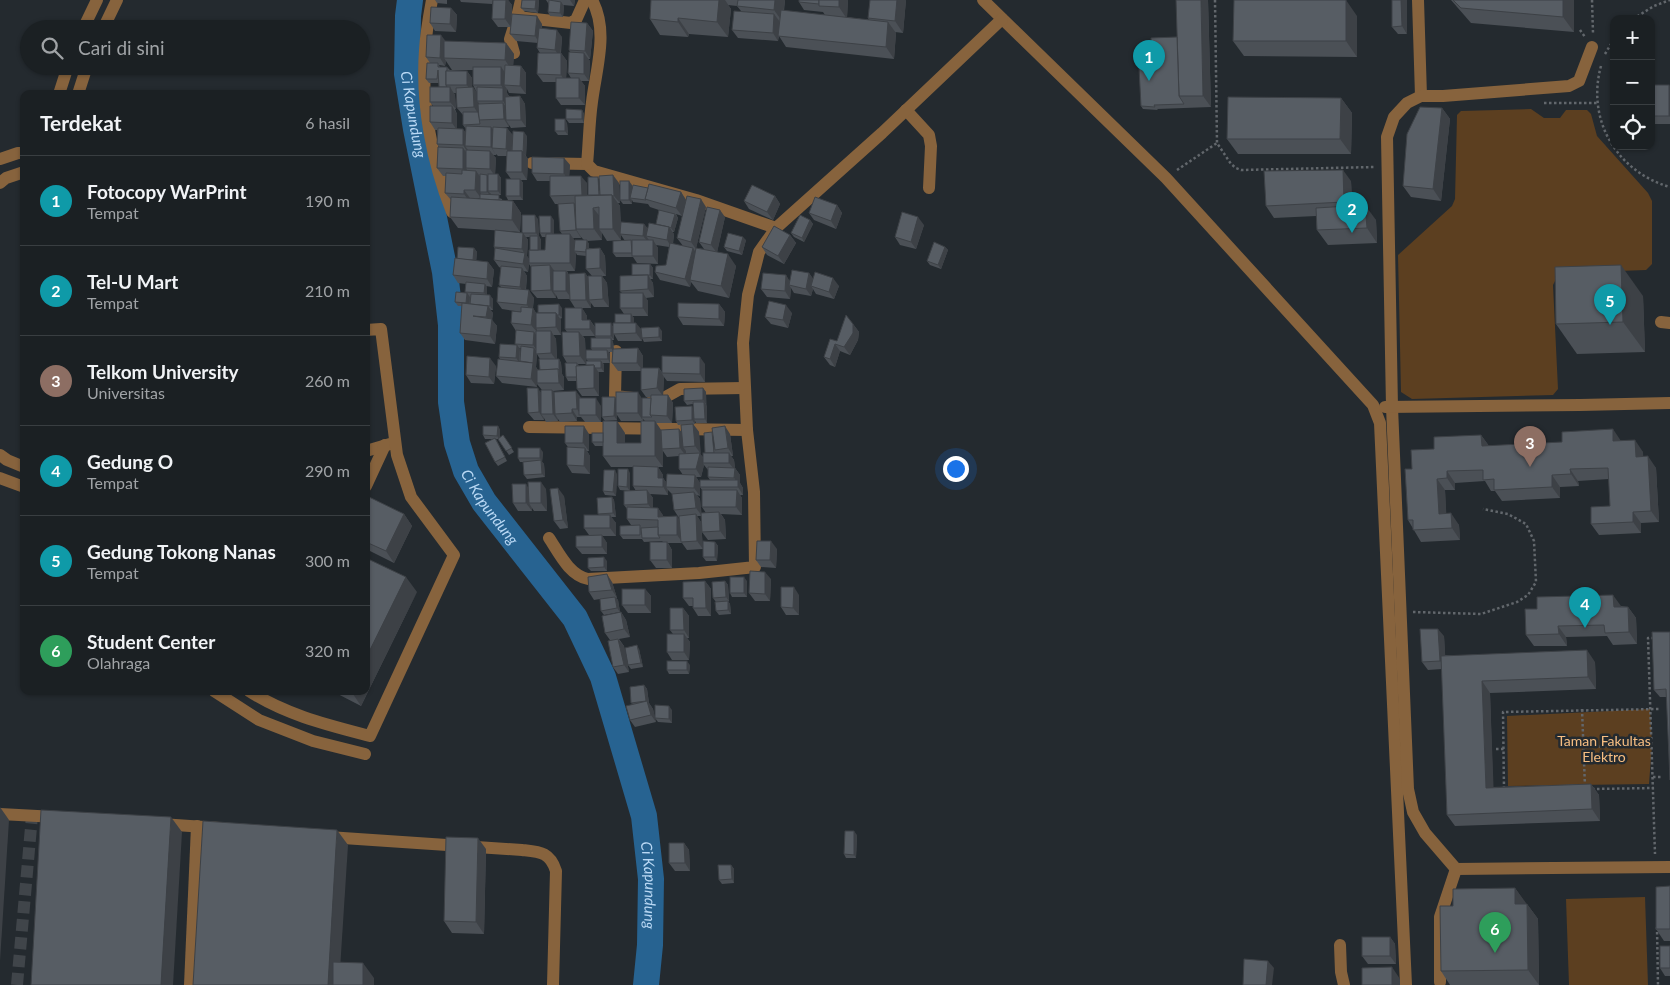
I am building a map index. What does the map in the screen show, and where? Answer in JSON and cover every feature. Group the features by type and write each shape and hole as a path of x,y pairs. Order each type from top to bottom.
{"street":[{"path":"88,20 97,0"},
{"path":"107,20 117,0"},
{"path":"432,0 425,49 427,118 433,147 452,212"},
{"path":"514,53 510,39 518,17 521,0"},
{"path":"518,17 571,23 576,20 585,0"},
{"path":"587,164 600,43 598,12 592,0"},
{"path":"983,0 1166,178 1373,405 1380,423 1406,985"},
{"path":"1418,0 1421,96"},
{"path":"549,538 571,570 582,578 588,579 698,573 755,567 754,492 747,430 743,343 748,295 759,252 776,228 882,133 1002,19"},
{"path":"1592,48 1579,81 1569,86 1421,96 1407,103 1394,117 1387,137 1392,423 1408,789 1413,812 1425,833 1456,869 1670,867"},
{"path":"60,90 65,75"},
{"path":"79,90 84,75"},
{"path":"906,110 926,131 930,141 929,188"},
{"path":"0,160 20,153"},
{"path":"532,163 587,164 594,171 696,200 776,228"},
{"path":"0,183 6,178 20,173"},
{"path":"256,695 267,703 319,723 370,736 454,555 411,497 397,455 390,444 381,329 370,330"},
{"path":"616,351 616,397 662,399 680,389 744,388"},
{"path":"1373,405 1392,407 1670,403"},
{"path":"529,427 747,430"},
{"path":"370,449 390,444"},
{"path":"370,479 390,444"},
{"path":"0,455 20,465"},
{"path":"0,478 20,486"},
{"path":"220,695 259,720 313,741 365,754"},
{"path":"0,814 71,818"},
{"path":"148,823 226,829"},
{"path":"190,985 197,826"},
{"path":"316,836 522,850 541,852 548,856 553,862 556,871 553,985"},
{"path":"1440,982 1440,916 1456,869"},
{"path":"1340,945 1341,972 1344,985"}],"path":[{"path":"1215,0 1217,143 1231,164 1241,170 1388,166"},
{"path":"1592,0 1592,48"},
{"path":"1639,15 1654,6 1670,0"},
{"path":"1604,56 1610,46"},
{"path":"1601,64 1597,83 1597,103 1601,122 1608,140 1634,170 1651,180 1670,187"},
{"path":"1166,178 1217,143"},
{"path":"1400,612 1481,614 1517,602 1528,595 1536,582 1534,541 1526,524 1508,514 1483,509"},
{"path":"1655,867 1648,638 1662,638"},
{"path":"1504,790 1503,712 1659,709"},
{"path":"1582,710 1585,789 1654,788"},
{"path":"1584,747 1652,745"},
{"path":"1496,749 1504,749"},
{"path":"1653,777 1662,777"},
{"path":"1657,926 1658,985"}],"green space":[{"path":"1531,109 1544,118 1560,118 1566,110 1587,110 1591,114 1597,136 1648,193 1652,201 1652,264 1646,270 1564,273 1557,277 1553,285 1558,389 1553,395 1412,399 1401,392 1398,255 1452,206 1455,199 1457,115 1461,111"},
{"name":"Taman Fakultas Elektro","path":"1650,709 1652,745 1649,784 1508,786 1507,716"},
{"path":"1645,897 1648,985 1569,985 1566,899"}],"building":[{"path":"493,0 506,0 505,19 492,19"},
{"path":"522,0 536,0 535,9 521,8"},
{"path":"549,0 561,2 560,13 548,12"},
{"path":"651,0 719,0 717,22 678,18 678,22 650,19"},
{"path":"738,0 775,0 774,10 737,6"},
{"path":"799,0 819,0 819,4 799,2"},
{"path":"819,0 839,0 839,7 819,6"},
{"path":"870,0 897,0 895,21 868,18"},
{"path":"1176,0 1201,0 1203,96 1179,96"},
{"path":"1234,0 1346,0 1346,41 1233,41"},
{"path":"1392,0 1401,0 1402,26 1392,27"},
{"path":"1453,0 1563,0 1563,17 1461,8"},
{"path":"431,7 451,8 450,24 430,23"},
{"path":"781,10 888,22 886,47 778,36"},
{"path":"734,11 774,14 773,33 732,30"},
{"path":"512,14 537,16 535,36 510,34"},
{"path":"571,22 587,23 585,51 569,50"},
{"path":"539,28 557,30 555,50 537,48"},
{"path":"427,35 441,35 440,58 426,57"},
{"path":"1177,37 1179,96 1184,104 1154,105 1155,107 1141,106 1138,49 1151,49 1152,53 1151,38"},
{"path":"444,41 506,43 505,60 444,58"},
{"path":"569,52 584,53 584,74 568,73"},
{"path":"538,53 561,53 561,75 537,74"},
{"path":"427,63 438,63 438,67 447,67 447,87 439,87 438,70 437,79 426,79"},
{"path":"505,65 521,66 520,86 504,85"},
{"path":"473,67 501,67 501,85 473,85"},
{"path":"446,71 467,71 467,85 446,85"},
{"path":"556,78 579,78 579,98 556,98"},
{"path":"1655,85 1669,85 1669,116 1655,116"},
{"path":"430,87 450,87 450,102 430,102"},
{"path":"473,87 474,107 457,108 456,88"},
{"path":"477,87 503,88 503,101 477,101"},
{"path":"520,96 521,120 506,120 505,97"},
{"path":"1228,97 1341,98 1340,139 1227,139"},
{"path":"503,103 504,119 479,120 478,104"},
{"path":"430,106 452,106 452,123 430,122"},
{"path":"1420,107 1442,108 1433,189 1403,186 1407,134"},
{"path":"566,109 582,110 582,119 566,119"},
{"path":"463,112 478,112 480,124 463,125"},
{"path":"555,119 565,119 565,131 555,131"},
{"path":"466,126 491,127 491,147 465,146"},
{"path":"493,127 507,128 506,149 492,148"},
{"path":"438,128 463,129 463,145 437,144"},
{"path":"513,131 524,132 523,153 522,151 512,151"},
{"path":"438,147 463,148 463,169 437,168"},
{"path":"466,150 490,151 490,169 466,168"},
{"path":"507,151 522,151 522,172 506,172"},
{"path":"532,157 564,158 564,174 532,173"},
{"path":"462,170 476,171 475,190 464,190 464,194 445,193 446,173 462,174"},
{"path":"1343,170 1344,202 1266,206 1264,171"},
{"path":"480,174 487,175 487,192 480,192"},
{"path":"488,174 498,174 498,191 488,191"},
{"path":"613,175 614,196 600,195 599,176"},
{"path":"550,176 581,176 582,195 550,196"},
{"path":"588,177 598,177 599,195 588,195"},
{"path":"506,179 520,179 520,196 506,196"},
{"path":"620,181 629,181 629,200 620,200"},
{"path":"649,184 681,192 676,208 645,199"},
{"path":"633,185 648,188 646,200 630,198"},
{"path":"752,185 775,196 767,212 744,201"},
{"path":"480,194 499,195 499,200 480,199"},
{"path":"612,195 613,229 599,229 599,207 593,208 594,229 576,229 575,196"},
{"path":"687,196 701,199 691,242 677,238"},
{"path":"451,197 513,201 512,220 450,217"},
{"path":"815,197 837,205 831,221 809,213"},
{"path":"574,203 576,230 560,231 558,204"},
{"path":"1365,205 1367,228 1317,230 1316,208"},
{"path":"707,207 720,210 711,245 699,242"},
{"path":"659,210 675,214 671,228 656,224"},
{"path":"902,212 918,217 911,242 895,237"},
{"path":"522,215 535,215 536,233 522,233"},
{"path":"800,215 810,220 802,238 791,233"},
{"path":"539,216 551,216 551,233 540,233"},
{"path":"621,222 644,224 643,236 620,234"},
{"path":"649,223 669,227 667,240 646,236"},
{"path":"774,226 790,235 778,256 762,247"},
{"path":"495,230 523,233 522,249 494,247"},
{"path":"728,233 743,237 739,251 724,247"},
{"path":"546,234 570,234 570,263 529,263 529,250 545,250"},
{"path":"530,236 538,236 538,250 530,250"},
{"path":"575,240 587,240 586,252 574,251"},
{"path":"631,240 632,253 613,253 613,241"},
{"path":"632,240 653,240 653,256 632,256"},
{"path":"934,242 945,247 938,265 927,261"},
{"path":"670,243 693,248 685,279 655,272 656,266 666,265"},
{"path":"458,247 474,248 473,260 457,259"},
{"path":"495,248 525,253 523,264 494,260"},
{"path":"600,248 600,268 586,269 586,249"},
{"path":"696,248 728,254 721,286 690,280"},
{"path":"455,258 488,262 487,279 453,275"},
{"path":"632,264 650,264 650,275 632,275"},
{"path":"550,265 551,290 531,291 531,266"},
{"path":"1621,265 1623,322 1556,324 1555,267"},
{"path":"501,266 522,268 520,287 499,285"},
{"path":"792,270 809,273 806,289 789,285"},
{"path":"553,271 566,271 566,291 553,291"},
{"path":"815,272 833,278 829,292 811,286"},
{"path":"585,273 586,300 570,300 569,274"},
{"path":"763,273 786,275 785,291 761,289"},
{"path":"648,275 648,289 620,291 620,276"},
{"path":"588,276 602,276 603,299 589,300"},
{"path":"466,282 485,284 484,293 465,292"},
{"path":"498,287 529,290 527,305 497,302"},
{"path":"456,292 467,293 466,303 455,302"},
{"path":"620,293 643,293 643,308 620,308"},
{"path":"471,294 490,295 490,306 470,304"},
{"path":"769,301 786,305 783,320 765,317"},
{"path":"462,303 488,306 486,317 473,316 492,319 490,336 460,333"},
{"path":"678,303 719,304 719,319 678,317"},
{"path":"559,304 559,315 556,313 538,313 538,305"},
{"path":"521,307 533,308 531,325 511,323 512,311 521,312"},
{"path":"565,308 582,308 582,320 590,320 590,329 565,329"},
{"path":"536,313 556,313 556,327 536,328"},
{"path":"615,314 631,314 631,323 615,323"},
{"path":"846,315 853,324 853,333 844,347 835,344 830,359 824,357 830,339 837,341"},
{"path":"595,323 611,323 611,336 595,336"},
{"path":"613,323 636,323 636,333 613,334"},
{"path":"659,327 659,337 642,338 641,328"},
{"path":"516,330 534,332 533,345 515,344"},
{"path":"536,331 551,331 551,353 536,354"},
{"path":"562,332 579,332 580,356 563,356"},
{"path":"591,338 611,338 611,348 591,348"},
{"path":"500,344 517,345 516,358 499,357"},
{"path":"521,346 534,348 533,363 520,361"},
{"path":"638,348 637,363 612,363 613,349"},
{"path":"586,350 607,350 608,359 586,359"},
{"path":"467,356 490,358 489,377 466,375"},
{"path":"662,356 700,357 700,374 662,373"},
{"path":"498,359 533,363 531,379 496,376"},
{"path":"539,359 559,359 559,370 540,370"},
{"path":"586,361 601,361 601,368 595,368 594,365 586,365"},
{"path":"565,363 577,363 577,377 566,377"},
{"path":"594,365 594,388 577,389 576,366"},
{"path":"641,368 659,368 657,388 641,390"},
{"path":"558,369 559,383 537,383 537,370"},
{"path":"527,388 538,388 539,412 528,413"},
{"path":"703,388 703,400 684,401 684,389"},
{"path":"541,390 552,390 553,414 541,414"},
{"path":"576,391 577,409 572,409 572,413 555,414 554,392"},
{"path":"616,392 638,392 638,413 616,413"},
{"path":"651,395 668,395 667,416 650,415"},
{"path":"602,397 615,397 614,416 602,417"},
{"path":"579,398 596,398 596,415 579,415"},
{"path":"642,398 651,398 650,415 652,417 642,417"},
{"path":"693,402 704,402 705,419 694,419"},
{"path":"692,406 692,420 676,421 675,407"},
{"path":"603,421 617,421 617,443 641,443 641,421 655,421 655,456 603,456"},
{"path":"693,424 695,446 683,447 681,425"},
{"path":"483,426 498,426 497,436 483,435"},
{"path":"565,426 584,426 583,443 565,443"},
{"path":"725,426 728,448 715,450 712,428"},
{"path":"679,429 680,448 662,449 661,430"},
{"path":"1613,429 1613,441 1635,440 1636,457 1648,456 1651,511 1633,512 1633,522 1591,524 1591,507 1610,506 1608,468 1570,469 1571,474 1552,475 1552,487 1494,490 1494,479 1483,480 1483,470 1447,471 1447,478 1437,479 1439,514 1451,513 1452,528 1413,530 1413,520 1408,520 1405,469 1412,469 1411,450 1434,449 1434,437 1481,435 1482,446 1562,442 1562,432"},
{"path":"712,432 714,453 705,453 704,433"},
{"path":"592,433 603,433 603,442 592,442"},
{"path":"503,435 512,448 506,451 498,439"},
{"path":"495,438 505,457 495,462 485,443"},
{"path":"567,447 585,448 584,466 567,465"},
{"path":"518,448 540,448 540,458 518,458"},
{"path":"700,453 696,469 679,469 679,454"},
{"path":"703,453 729,453 729,463 703,463"},
{"path":"541,460 542,474 524,475 523,462"},
{"path":"633,466 658,467 658,478 663,478 663,487 633,486"},
{"path":"708,467 735,468 734,478 708,477"},
{"path":"618,469 628,469 627,487 618,486"},
{"path":"604,470 615,470 613,492 603,491"},
{"path":"667,474 695,475 694,488 666,487"},
{"path":"700,480 738,480 738,487 700,487"},
{"path":"528,482 541,482 541,503 529,503"},
{"path":"512,484 526,484 526,503 513,503"},
{"path":"558,488 563,520 554,521 550,489"},
{"path":"647,490 648,504 624,505 624,491"},
{"path":"702,490 737,490 736,507 702,507"},
{"path":"694,492 696,508 674,510 672,494"},
{"path":"370,497 404,514 386,551 370,544"},
{"path":"612,497 613,513 598,514 597,498"},
{"path":"627,507 658,508 658,517 677,516 677,535 658,535 658,520 627,519"},
{"path":"719,512 720,531 702,532 701,513"},
{"path":"696,514 697,541 681,542 679,516"},
{"path":"584,515 610,515 610,528 584,528"},
{"path":"640,525 640,535 620,535 620,526"},
{"path":"658,527 660,538 642,538 641,528"},
{"path":"602,535 602,547 576,547 576,536"},
{"path":"703,541 715,542 715,557 703,557"},
{"path":"757,541 771,541 770,560 756,560"},
{"path":"650,542 667,542 667,560 650,560"},
{"path":"604,557 604,567 588,568 588,558"},
{"path":"370,560 406,577 370,650"},
{"path":"750,571 765,572 765,594 749,593"},
{"path":"607,574 612,590 589,592 588,577"},
{"path":"730,577 744,577 744,593 730,593"},
{"path":"705,581 706,608 693,608 693,598 683,598 683,582"},
{"path":"725,581 726,597 713,598 712,582"},
{"path":"781,587 794,587 793,608 781,607"},
{"path":"622,589 645,589 645,605 622,605"},
{"path":"1613,595 1614,607 1628,607 1629,632 1605,633 1604,625 1558,626 1559,634 1526,635 1525,609 1537,609 1537,597"},
{"path":"615,597 617,608 601,611 600,599"},
{"path":"728,601 728,610 716,611 715,602"},
{"path":"670,608 683,608 684,630 670,630"},
{"path":"621,612 624,629 605,633 602,616"},
{"path":"1420,629 1438,629 1440,661 1422,662"},
{"path":"1652,632 1670,632 1670,780 1666,689 1654,690"},
{"path":"667,634 684,634 684,652 667,652"},
{"path":"618,639 624,665 613,667 608,641"},
{"path":"637,645 641,663 628,665 625,648"},
{"path":"1587,650 1588,677 1482,681 1486,788 1591,784 1592,809 1447,815 1441,656"},
{"path":"667,661 687,661 687,670 667,670"},
{"path":"644,685 646,701 631,703 630,687"},
{"path":"647,701 651,715 630,720 626,706"},
{"path":"655,705 669,706 669,719 655,718"},
{"path":"41,810 171,817 161,985 31,985"},
{"path":"203,821 337,830 328,985 193,985"},
{"path":"845,831 854,831 854,855 844,854"},
{"path":"446,837 478,838 476,922 444,921"},
{"path":"669,843 684,843 685,863 669,863"},
{"path":"718,865 731,865 732,879 719,880"},
{"path":"1670,886 1670,929 1656,929 1656,887"},
{"path":"1515,888 1515,904 1527,904 1528,970 1441,971 1440,906 1453,906 1453,889"},
{"path":"1362,937 1390,937 1390,956 1362,956"},
{"path":"1660,946 1670,946 1670,968 1660,968"},
{"path":"1244,959 1268,961 1266,985 1243,985"},
{"path":"333,962 363,963 363,985 333,985"},
{"path":"1392,967 1392,985 1362,985 1362,968"}],"waterway":[{"name":"Ci Kapundung","path":"410,0 407,74 416,129 445,272 451,325 451,402 457,443 466,471 484,502 575,618 603,677 644,816 651,879 650,945 646,985"}],"tunnel":[{"path":"17,985 32,816"}],"place":[{"name":"Fotocopy WarPrint","path":"1149,81"},
{"name":"Tel-U Mart","path":"1352,233"},
{"name":"Gedung Tokong Nanas","path":"1610,325"},
{"name":"Telkom University","path":"1530,467"},
{"name":"Gedung O","path":"1585,628"},
{"name":"Student Center","path":"1495,953"}]}
